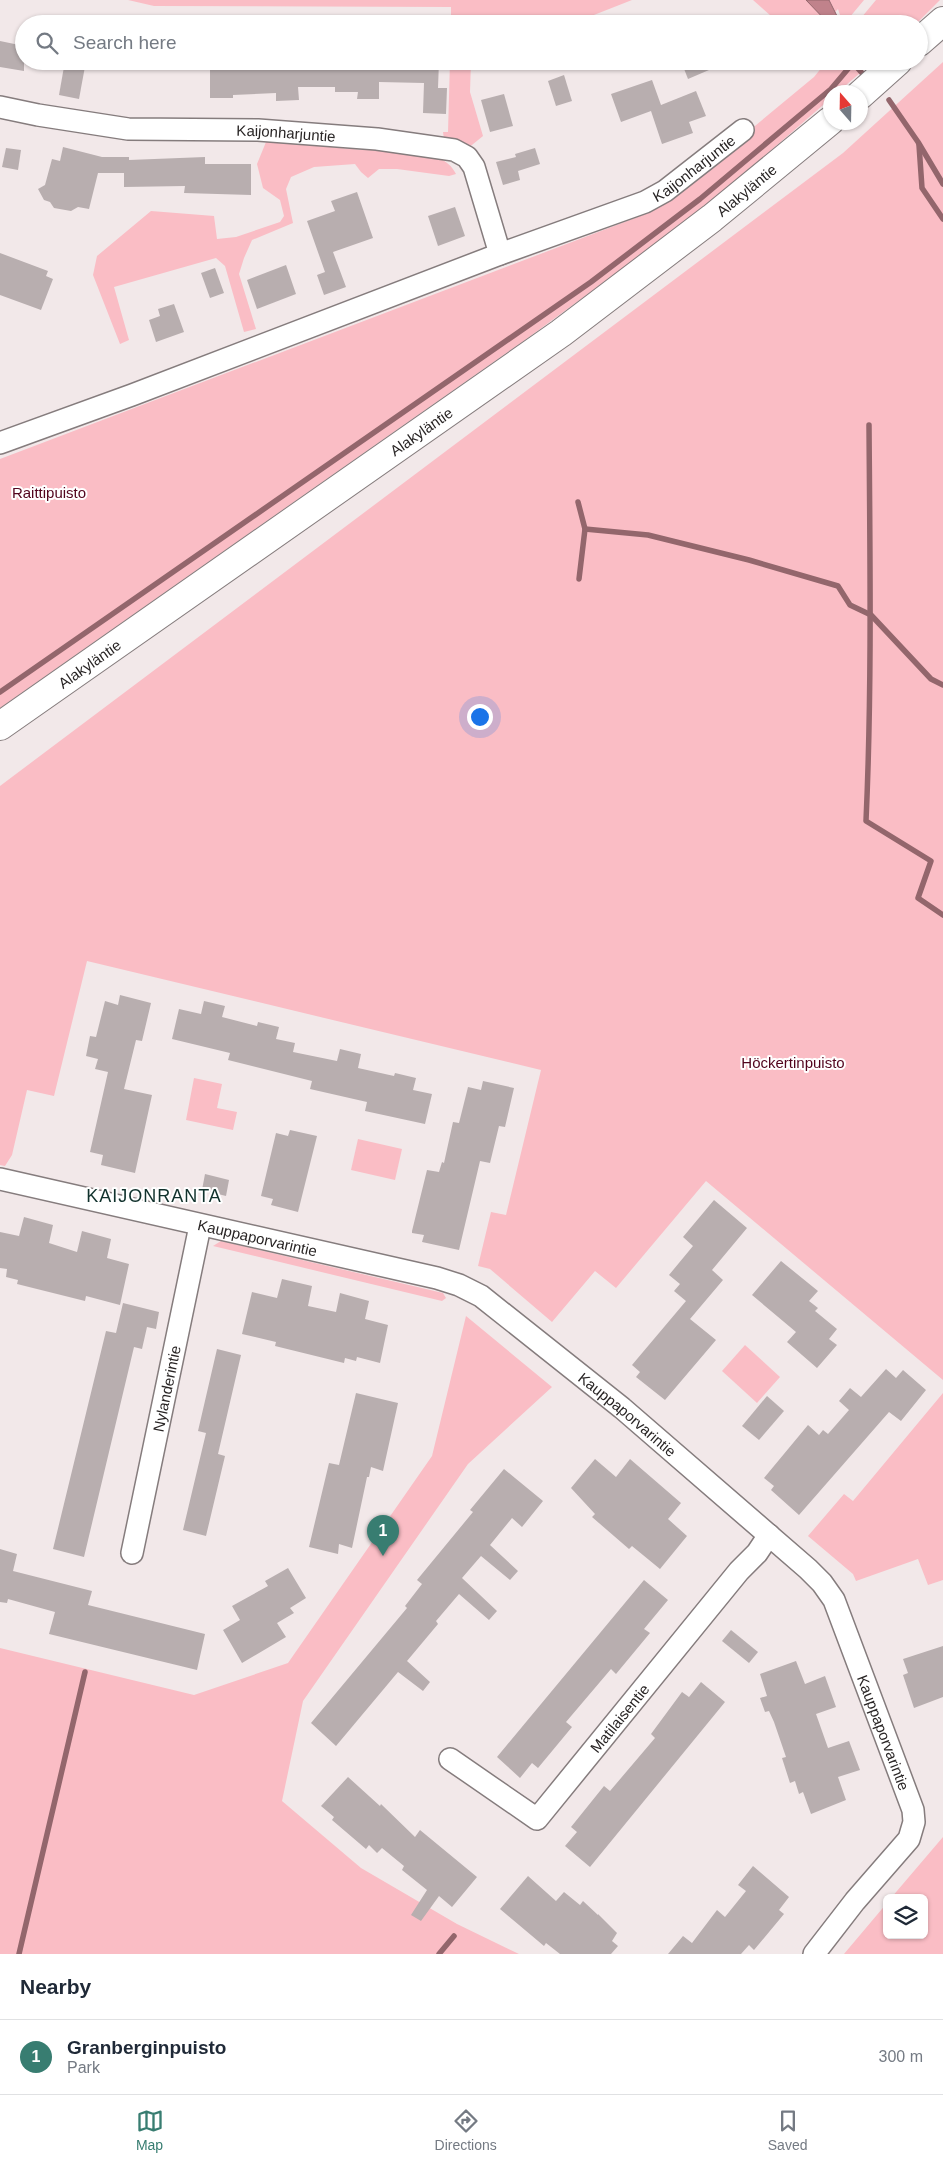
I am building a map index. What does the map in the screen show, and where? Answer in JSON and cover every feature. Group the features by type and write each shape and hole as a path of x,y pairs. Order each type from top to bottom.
{"main road":[{"path":"928,34 943,21"},
{"path":"868,88 888,70"},
{"name":"Alakyläntie","path":"0,726 561,333 712,218 823,127"}],"street":[{"name":"Kaijonharjuntie","path":"0,106 38,115 128,129 258,130 377,139 454,150 467,156 474,167 500,254"},
{"name":"Kaijonharjuntie","path":"0,443 132,395 500,254 645,202 665,191 743,130"},
{"name":"Kauppaporvarintie","path":"0,1179 200,1226 437,1278 459,1285 481,1296 622,1408 815,1576 834,1600 902,1778 913,1810 914,1822 909,1839 855,1901 814,1954"},
{"name":"Nylanderintie","path":"132,1553 200,1226"},
{"name":"Matilaisentie","path":"450,1759 537,1819 739,1571 757,1553 769,1535"}],"green space":[{"path":"128,0 632,0 594,15 451,15 451,7 154,6"},
{"path":"753,0 806,0 823,15 770,15"},
{"path":"829,0 864,0 852,15 840,15 838,9 835,12"},
{"path":"876,0 940,0 925,15 864,15"},
{"name":"Höckertinpuisto","path":"943,62 943,1380 706,1181 616,1288 595,1271 552,1322 490,1269 478,1266 491,1212 506,1215 541,1070 87,961 54,1096 27,1090 12,1155 5,1166 0,1165 0,786 843,153"},
{"path":"450,70 471,70 470,92 483,136 467,149 444,139 443,132 448,132"},
{"name":"Raittipuisto","path":"820,70 864,70 846,85 823,85 823,105 704,209 525,340 0,708 0,459 651,212 814,77"},
{"path":"292,141 365,150 424,153 438,157 449,164 456,174 449,176 397,169 379,169 368,178 355,164 314,167 291,177 286,189 293,223 252,240 239,274 256,329 244,332 225,266 216,258 114,287 129,340 120,344 93,275 97,256 151,211 214,216 217,239 236,237 280,222 284,216 280,200 263,188 257,164 266,142"},
{"path":"194,1078 222,1084 217,1108 237,1112 233,1130 186,1120"},
{"path":"358,1139 402,1149 395,1180 351,1170"},
{"path":"221,1241 443,1293 446,1298 442,1301 213,1246"},
{"path":"466,1316 552,1387 468,1464 303,1701 282,1801 361,1868 457,1924 519,1954 0,1954 0,1648 194,1695 288,1663 432,1456"},
{"path":"745,1345 780,1377 757,1403 722,1371"},
{"path":"943,1393 943,1580 928,1585 918,1559 856,1581 853,1574 808,1536 844,1494 853,1501"},
{"path":"943,1837 943,1954 844,1954 883,1908 883,1939 928,1939 928,1894 894,1894"}],"shaded area":[{"path":"806,0 829,0 836,15 820,15"}],"building":[{"path":"0,41 15,44 15,70 0,67"},
{"path":"63,70 84,70 79,99 59,95"},
{"path":"210,70 439,70 438,88 447,88 446,114 423,113 424,83 379,82 379,99 357,99 358,92 335,92 335,87 298,87 299,100 276,101 276,93 233,95 233,98 210,98"},
{"path":"684,70 709,70 688,79"},
{"path":"564,75 572,101 556,106 548,81"},
{"path":"652,80 661,105 696,91 706,116 689,122 693,133 662,144 651,111 621,122 611,94"},
{"path":"504,94 513,126 490,132 481,100"},
{"path":"63,147 102,157 129,157 129,160 205,157 205,164 251,164 251,195 184,193 185,186 124,187 124,173 98,173 89,209 78,207 71,211 54,208 50,202 44,200 38,189 45,185 52,159 60,161"},
{"path":"6,148 21,150 18,170 2,167"},
{"path":"535,148 540,164 518,171 520,180 503,185 496,162 516,157 515,154"},
{"path":"357,192 373,238 333,252 346,287 324,295 317,275 325,272 307,221 335,211 331,201"},
{"path":"455,207 465,236 438,246 428,216"},
{"path":"0,253 48,271 46,276 53,279 41,310 0,295"},
{"path":"286,265 296,294 257,309 247,280"},
{"path":"215,268 224,293 210,298 201,273"},
{"path":"174,304 184,332 156,342 149,320 160,316 158,309"},
{"path":"120,995 151,1003 142,1041 136,1040 124,1089 152,1095 135,1173 101,1165 103,1155 90,1152 108,1072 95,1069 98,1059 86,1056 90,1036 96,1037 105,1001 118,1005"},
{"path":"204,1001 225,1006 222,1017 257,1026 258,1022 279,1027 276,1039 295,1043 293,1052 337,1061 340,1049 361,1054 358,1068 394,1076 395,1073 416,1078 413,1090 432,1094 425,1124 365,1111 367,1102 310,1089 312,1081 228,1060 230,1053 172,1039 179,1009 201,1014"},
{"path":"483,1081 514,1088 505,1127 499,1126 490,1163 480,1161 459,1250 422,1242 424,1235 412,1233 412,1231 427,1170 439,1172 442,1162 444,1163 453,1122 459,1123 468,1087 481,1090"},
{"path":"290,1130 317,1136 298,1212 271,1205 273,1199 261,1196 276,1133 288,1136"},
{"path":"205,1174 229,1180 226,1196 202,1190"},
{"path":"714,1200 747,1228 712,1270 723,1280 690,1319 716,1340 665,1400 636,1377 640,1372 632,1365 686,1301 674,1291 680,1284 669,1275 693,1246 683,1237"},
{"path":"24,1217 53,1225 49,1243 77,1252 82,1231 111,1239 107,1258 129,1264 120,1305 86,1296 85,1301 17,1284 18,1280 6,1277 7,1269 0,1268 0,1232 19,1236"},
{"path":"781,1261 818,1291 809,1301 818,1308 815,1311 837,1329 829,1339 837,1345 817,1368 787,1342 796,1332 752,1295"},
{"path":"282,1279 312,1286 308,1306 336,1312 340,1293 369,1301 365,1319 388,1325 380,1363 357,1357 356,1361 345,1358 344,1363 275,1346 276,1342 242,1334 252,1292 277,1298"},
{"path":"123,1303 159,1312 156,1329 147,1327 142,1349 134,1347 84,1557 53,1549 106,1331 116,1333"},
{"path":"217,1349 241,1355 218,1454 225,1456 206,1536 183,1530 206,1433 198,1431"},
{"path":"886,1369 896,1378 903,1370 926,1390 901,1421 889,1412 799,1515 771,1490 774,1486 764,1478 808,1425 819,1435 823,1430 828,1434 849,1410 839,1401 850,1388 861,1397"},
{"path":"356,1393 398,1403 383,1471 371,1467 369,1477 367,1477 352,1548 339,1544 338,1554 309,1547 329,1463 339,1465"},
{"path":"767,1396 784,1411 759,1440 742,1426"},
{"path":"595,1459 616,1477 630,1459 681,1503 668,1519 687,1536 660,1569 632,1546 629,1549 592,1517 595,1514 571,1488"},
{"path":"504,1469 543,1501 522,1527 512,1518 490,1545 518,1571 510,1580 481,1556 462,1578 497,1611 489,1620 459,1594 436,1621 438,1624 407,1661 430,1682 423,1691 398,1672 336,1746 311,1723 407,1608 405,1606 422,1584 417,1580 473,1512 470,1510"},
{"path":"0,1549 17,1554 13,1571 92,1591 88,1605 205,1634 197,1670 49,1634 55,1612 8,1599 7,1603 0,1602"},
{"path":"288,1568 306,1598 290,1608 294,1613 277,1623 286,1637 242,1663 223,1630 240,1620 232,1606 268,1586 265,1581"},
{"path":"644,1580 668,1600 644,1629 650,1633 616,1674 611,1669 566,1722 572,1727 538,1768 532,1763 520,1778 497,1757"},
{"path":"731,1630 758,1652 749,1663 722,1641"},
{"path":"943,1646 943,1697 914,1708 903,1675 908,1673 903,1659"},
{"path":"796,1661 805,1684 825,1676 836,1707 816,1714 828,1748 849,1741 860,1770 838,1777 846,1800 811,1814 803,1792 799,1794 795,1781 790,1783 782,1758 786,1757 774,1722 769,1711 765,1712 760,1698 767,1696 760,1674"},
{"path":"701,1682 725,1702 590,1867 565,1846 577,1832 571,1827 604,1786 610,1791 655,1738 651,1734 682,1692 689,1697"},
{"path":"348,1777 380,1806 381,1804 415,1837 420,1830 477,1877 452,1907 439,1896 421,1921 411,1915 427,1890 402,1870 404,1866 382,1848 377,1853 369,1845 366,1849 332,1820 334,1817 321,1806"},
{"path":"753,1866 789,1897 779,1910 784,1914 754,1950 749,1945 741,1954 668,1954 683,1936 692,1943 717,1910 725,1917 746,1891 738,1885"},
{"path":"528,1876 556,1901 564,1892 580,1905 583,1901 617,1933 612,1941 618,1946 611,1954 560,1954 546,1943 544,1946 500,1909"}],"waterway":[{"path":"0,692 591,282 700,199 831,89 847,70"},
{"path":"859,70 862,73"},
{"path":"889,100 918,142 943,184"},
{"path":"919,145 922,188 943,219"},
{"path":"869,425 870,672 866,821 931,861 918,898 943,915"},
{"path":"578,502 585,529 579,579"},
{"path":"585,529 648,535 749,560 838,586 850,605 871,615 931,679 943,685"},
{"path":"19,1954 85,1672"},
{"path":"439,1954 454,1936"}],"place":[{"name":"Granberginpuisto","path":"383,1556"}],"district":[{"name":"KAIJONRANTA","path":"154,1196"}]}
